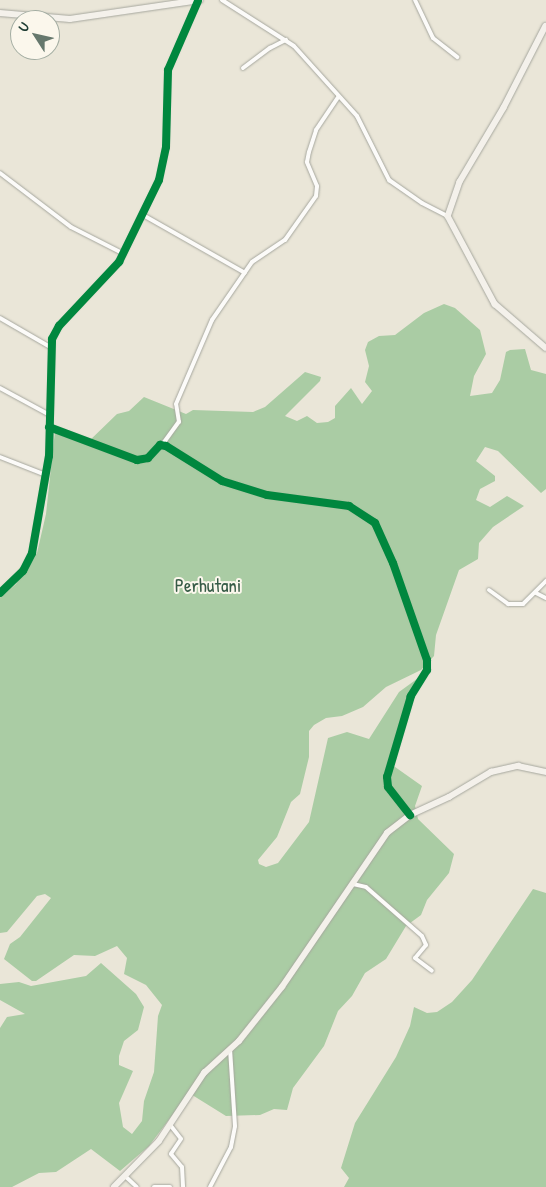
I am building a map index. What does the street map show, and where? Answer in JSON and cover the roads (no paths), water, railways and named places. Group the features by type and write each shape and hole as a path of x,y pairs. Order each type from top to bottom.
{"street":[{"path":"222,0 286,40 357,116 389,180 422,203 448,216 495,304 546,348"},
{"path":"415,0 433,38 457,57"},
{"path":"0,13 70,19 199,1"},
{"path":"0,593 30,559 46,475 50,427 48,414 50,347 59,326 124,254 159,180 166,148 168,70 199,1"},
{"path":"448,216 460,182 504,108 546,26"},
{"path":"243,68 270,48 286,40"},
{"path":"50,427 137,460 148,458 162,444 179,422 176,404 211,323 254,260 285,240 316,196 317,186 308,168 308,157 316,130 338,97"},
{"path":"0,173 71,227 124,254"},
{"path":"143,214 245,273"},
{"path":"0,318 50,347"},
{"path":"0,388 48,414"},
{"path":"162,444 222,481 267,495 349,506 370,518 378,528 427,660 427,670 411,696 386,777 388,788 410,815"},
{"path":"0,457 46,475"},
{"path":"489,590 513,604 525,603 546,581"},
{"path":"0,584 5,589"},
{"path":"536,593 546,598"},
{"path":"114,1187 171,1126 204,1073 230,1049 282,987 387,833 410,815 498,769 518,766 546,772"},
{"path":"352,884 358,883 366,888 421,935 426,945 415,958 432,971"},
{"path":"210,1187 229,1152 234,1131 230,1049"},
{"path":"171,1126 181,1139 171,1154 182,1167 183,1187"},
{"path":"125,1176 137,1187"},
{"path":"154,1187 170,1187"}],"park label":[{"name":"Perhutani","path":"208,586"}]}
